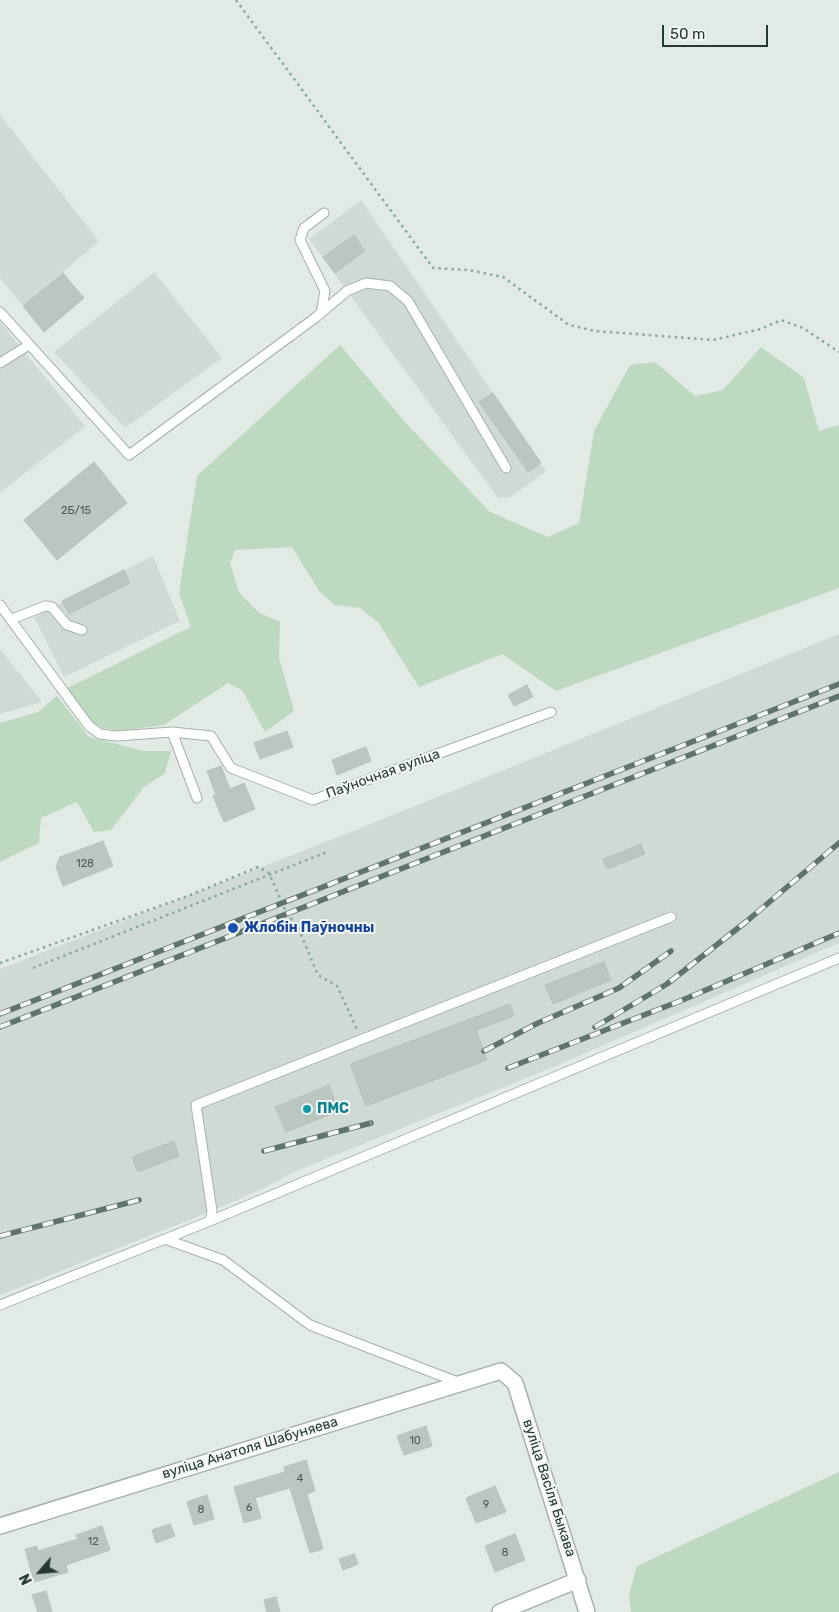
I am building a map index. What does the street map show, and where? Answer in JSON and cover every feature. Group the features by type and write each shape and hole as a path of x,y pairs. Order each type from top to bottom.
{"street":[{"name":"вуліца Анатоля Шабуняева","path":"0,1526 501,1371"},
{"name":"вуліца Васіля Быкава","path":"501,1371 515,1383 587,1612"},
{"path":"500,1612 578,1580"}],"lane":[{"path":"321,313 325,291 300,240 304,228 324,213"},
{"path":"0,312 129,456 321,313 346,291 366,283 390,286 408,301 506,468"},
{"path":"0,363 29,344"},
{"path":"0,605 89,726 100,734 116,736 172,732 197,798"},
{"path":"12,619 45,606 52,607 67,625 82,630"},
{"name":"Паўночная вуліца","path":"172,732 211,736 232,768 313,800 550,712"},
{"path":"210,1221 212,1211 196,1105 671,916"},
{"path":"0,1305 210,1221 839,958"},
{"path":"166,1239 223,1260 310,1325 460,1383"}],"path":[{"path":"236,0 433,268 468,270 503,277 569,325 595,331 714,340 762,329 781,320 803,328 839,352"},
{"path":"33,968 327,852"},
{"path":"0,963 188,896 258,867 270,874 287,914 297,925 318,975 338,986 362,1040"}],"shaded area":[{"path":"0,115 99,241 23,306 0,278"},
{"path":"361,200 546,471 511,497 498,498 309,239"},
{"path":"154,272 222,358 125,428 54,352"},
{"path":"0,322 85,426 0,493"},
{"path":"153,556 180,621 64,677 34,617"},
{"path":"839,634 839,943 551,1068 294,1172 264,1188 212,1211 0,1295 0,969 346,834"},
{"path":"0,649 42,702 0,714"}],"green space":[{"path":"340,345 405,422 490,512 548,537 579,523 594,431 630,365 655,362 695,396 723,390 761,347 804,378 819,431 839,425 839,588 556,691 502,654 419,687 378,622 360,608 335,605 319,591 292,547 235,550 230,563 239,592 259,613 280,622 279,658 294,711 265,732 242,690 228,683 164,725 119,731 102,728 90,721 67,688 191,627 179,593 197,476"},
{"path":"57,696 89,737 144,751 171,751 165,773 144,787 111,830 94,832 77,802 41,818 39,843 0,862 0,723 38,712"},
{"path":"839,1472 839,1612 631,1612 629,1595 637,1566"}],"building":[{"path":"354,235 365,251 335,273 323,257"},
{"path":"63,273 84,298 44,332 23,306"},
{"path":"493,393 541,463 528,472 479,402"},
{"path":"94,462 127,503 57,560 24,520"},
{"path":"124,570 130,583 69,614 62,601"},
{"path":"527,685 533,697 514,706 508,695"},
{"path":"287,731 293,747 260,759 254,743"},
{"path":"366,747 371,761 337,775 332,760"},
{"path":"221,766 230,789 244,783 255,809 224,822 213,796 216,795 207,771"},
{"path":"103,841 113,866 63,886 56,867 60,857"},
{"path":"641,844 645,854 607,869 603,859"},
{"path":"604,962 611,980 553,1004 545,985"},
{"path":"510,1004 514,1016 476,1030 487,1060 366,1106 350,1064"},
{"name":"ПМС","path":"329,1085 339,1111 286,1132 275,1107"},
{"path":"174,1141 179,1156 138,1172 132,1157"},
{"path":"426,1426 432,1446 404,1455 397,1436"},
{"path":"306,1460 315,1491 307,1494 323,1549 310,1553 290,1488 255,1498 261,1518 244,1523 234,1487 285,1472 284,1467"},
{"path":"495,1486 506,1512 476,1523 466,1498"},
{"path":"207,1495 214,1519 194,1525 187,1502"},
{"path":"170,1524 175,1536 156,1543 152,1530"},
{"path":"102,1526 110,1550 66,1565 68,1572 34,1582 25,1549 37,1546 38,1551 78,1539 76,1535"},
{"path":"515,1534 525,1560 495,1572 485,1546"},
{"path":"354,1554 358,1564 343,1570 339,1559"},
{"path":"46,1591 52,1612 38,1612 32,1595"},
{"path":"276,1597 280,1612 267,1612 264,1600"}],"railway":[{"path":"0,1014 839,684"},
{"path":"0,1027 839,696"},
{"path":"595,1027 667,984 747,921 839,843"},
{"path":"508,1068 685,999 839,933"},
{"path":"484,1051 538,1023 619,988 671,951"},
{"path":"264,1151 371,1123"},
{"path":"0,1236 139,1200"}],"place":[{"name":"Жлобін Паўночны","path":"233,928"},
{"name":"ПМС","path":"307,1109"}]}
